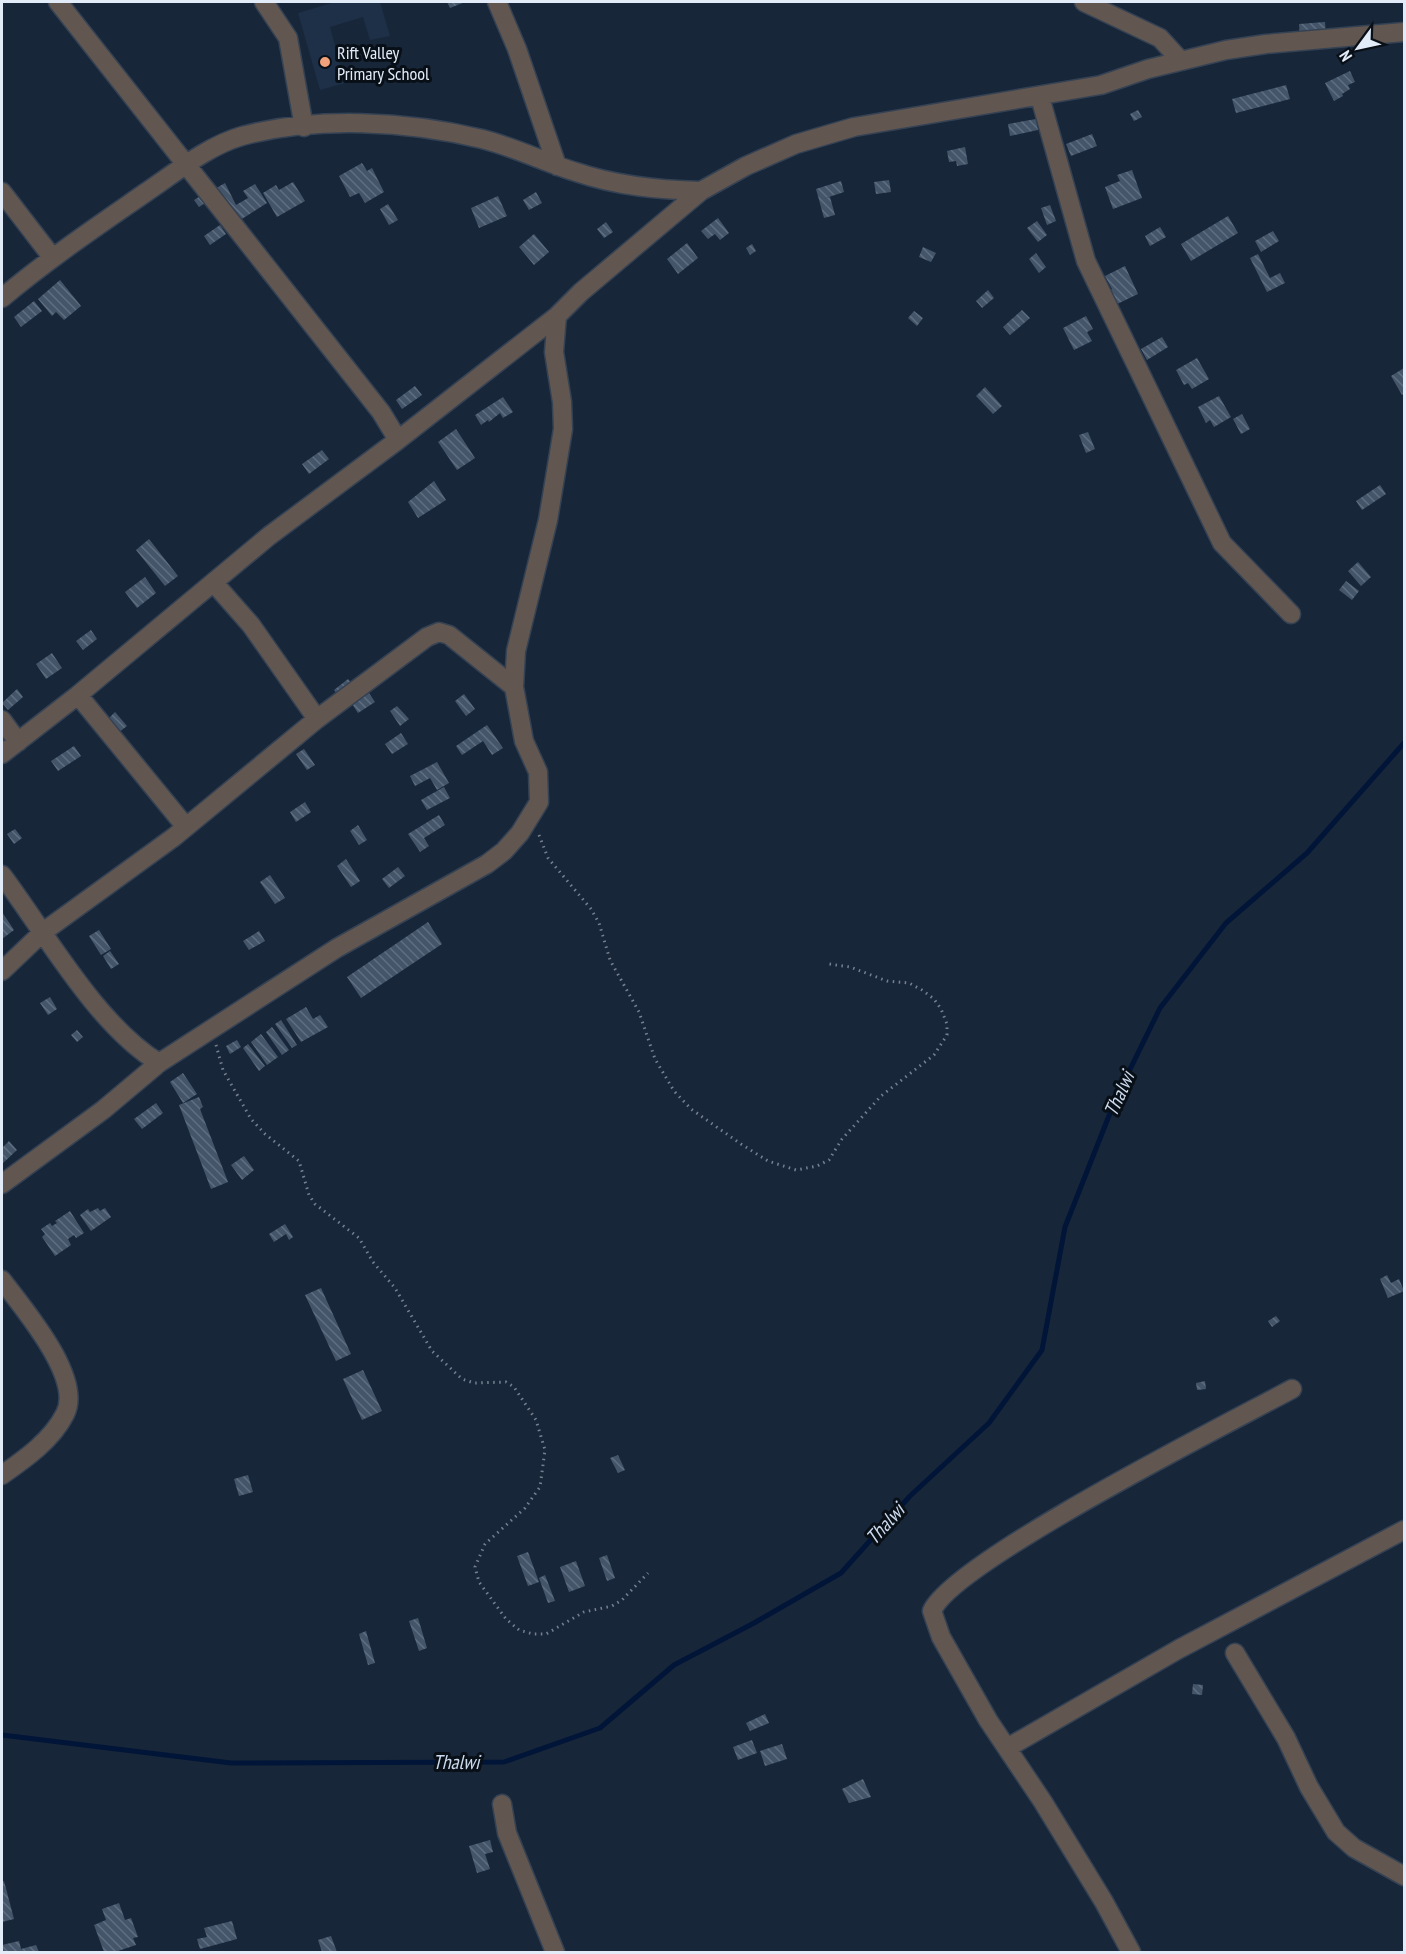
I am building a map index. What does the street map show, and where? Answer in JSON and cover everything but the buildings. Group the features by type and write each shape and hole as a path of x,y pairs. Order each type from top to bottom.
{"street":[{"path":"58,2 381,412 399,440"},
{"path":"264,2 288,38 304,127"},
{"path":"497,2 518,49 557,166"},
{"path":"1084,2 1160,38 1181,60"},
{"path":"2,754 78,695 268,536 399,440 557,316 581,292 701,191 746,166 796,144 854,127 1101,85 1181,60 1266,44 1404,32"},
{"path":"1040,97 1086,261 1144,383 1222,543 1291,614"},
{"path":"2,298 52,256 186,164 241,136 304,127 379,124 436,129 520,150 557,166 630,187 701,191"},
{"path":"2,192 52,256"},
{"path":"2,1184 103,1110 159,1062 337,948 487,864 504,851 531,817 539,802 540,787 538,772 524,741 514,687 516,651 548,520 563,429 562,402 554,352 557,316"},
{"path":"214,583 251,625 317,718"},
{"path":"2,971 43,932 186,827 317,718 413,646 439,632 458,642 514,687"},
{"path":"78,695 186,827"},
{"path":"2,720 18,742"},
{"path":"2,875 43,932 125,1037 159,1062"},
{"path":"2,1280 55,1355 64,1379 68,1400 66,1413 50,1435 25,1459 2,1474"},
{"path":"1131,1953 1104,1902 1006,1748 941,1637 932,1611 936,1603 958,1582 1057,1518 1292,1389"},
{"path":"1006,1748 1179,1649 1404,1530"},
{"path":"1235,1653 1286,1738 1309,1786 1336,1832 1354,1848 1404,1876"},
{"path":"502,1804 507,1833 555,1953"}],"path":[{"path":"531,817 548,858 600,923 610,960 639,1012 655,1059 674,1091 691,1109 741,1144 768,1161 796,1170 817,1166 829,1160 842,1139 881,1096 934,1055 947,1035 947,1024 941,1009 934,999 922,990 909,983 887,981 850,967 829,964"},
{"path":"217,1026 216,1052 238,1099 251,1119 265,1134 299,1161 309,1194 315,1204 359,1238 373,1262 394,1288 432,1351 462,1379 474,1383 506,1382 514,1387 536,1420 545,1450 540,1487 525,1508 485,1544 475,1567 479,1582 506,1619 519,1630 533,1634 546,1634 584,1612 612,1606 622,1600 648,1573"}],"shaded area":[{"name":"Rift Valley Primary School","path":"335,2 380,2 390,36 370,40 363,17 330,27 345,83 320,90 298,13"}],"waterway":[{"name":"Thalwi","path":"2,1735 231,1763 504,1762 600,1728 674,1665 754,1623 841,1573 910,1496 989,1423 1042,1350 1065,1227 1116,1098 1160,1008 1226,923 1307,853 1404,743"}],"place":[{"name":"Rift Valley Primary School","path":"325,62"}]}
